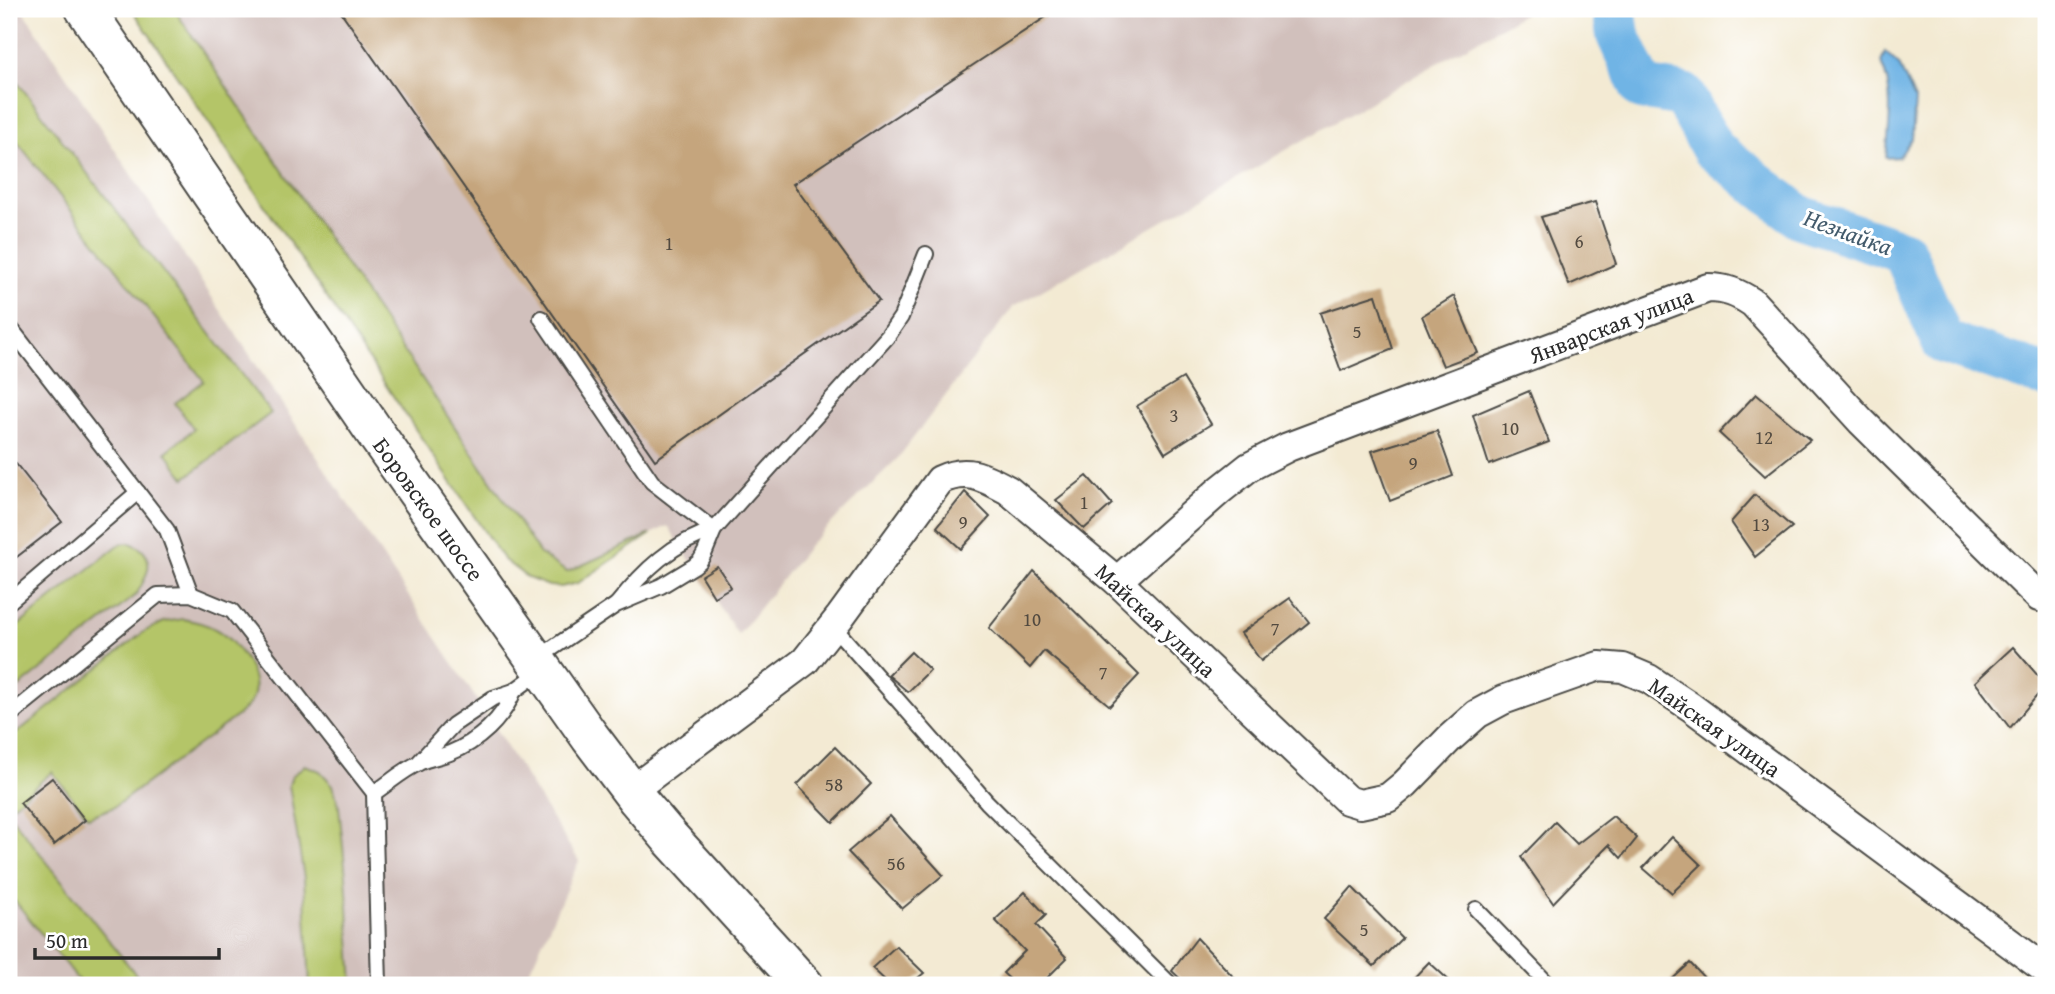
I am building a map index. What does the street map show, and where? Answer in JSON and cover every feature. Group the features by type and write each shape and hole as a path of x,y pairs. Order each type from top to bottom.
{"main road":[{"name":"Боровское шоссе","path":"85,9 378,437 532,673 590,737 670,838 804,985"}],"street":[{"name":"Январская улица","path":"1117,580 1249,467 1288,447 1708,288 1721,288 1737,293 1753,303 1861,421 2039,597"},
{"name":"Майская улица","path":"833,626 940,480 954,473 987,478 1008,490 1117,580 1347,800 1360,804 1388,797 1477,714 1503,701 1600,666 1623,668 1649,679 1691,707 2046,970"},
{"path":"631,791 805,661 833,626"}],"lane":[{"path":"616,605 661,586 700,561 714,530 888,336 901,317 926,254"},
{"path":"541,318 652,482 714,530"},
{"path":"9,326 167,530 191,594"},
{"path":"9,601 138,492"},
{"path":"418,763 441,735 466,715 532,673 616,605 638,579 662,557 694,536 714,530"},
{"path":"9,716 158,596 191,594 232,611 374,793 379,985"},
{"path":"833,626 987,802 1171,985"},
{"path":"374,793 418,763 451,752 493,724 508,708 532,673"},
{"path":"1476,909 1549,985"}],"shaded area":[{"path":"9,9 22,9 481,706 579,861 523,985 9,985"},
{"path":"173,9 1532,9 1013,307 898,458 812,542 738,635 668,526 567,572 540,554"}],"green space":[{"path":"132,9 174,9 540,554 567,572 651,534 578,583 561,587 549,586 528,578 503,559"},
{"path":"9,71 271,413 185,478 166,452 194,429 175,403 204,381 9,131"},
{"path":"130,543 145,553 148,559 147,572 136,595 9,695 9,633 120,544"},
{"path":"183,619 200,622 215,629 240,651 254,683 250,703 238,715 114,807 88,817 52,772 9,809 9,739 145,631 164,622"},
{"path":"305,765 320,771 333,785 339,807 353,985 310,985 304,878 289,785 292,776"},
{"path":"9,814 144,985 82,985 15,901 9,905"}],"water":[{"path":"1885,52 1899,65 1915,100 1912,139 1899,157 1886,158 1890,98 1881,63"}],"building":[{"path":"339,9 1058,9 793,184 879,301 655,460"},
{"path":"1595,202 1616,264 1569,285 1541,217"},
{"path":"1376,295 1393,349 1341,371 1320,313"},
{"path":"1454,296 1478,353 1443,366 1422,316"},
{"path":"1183,378 1211,424 1165,453 1137,406"},
{"path":"1529,391 1549,442 1489,465 1473,415"},
{"path":"1756,394 1810,440 1765,476 1719,433"},
{"path":"1437,431 1453,476 1390,501 1372,451"},
{"path":"9,455 62,522 9,563"},
{"path":"1087,476 1112,504 1084,529 1056,500"},
{"path":"965,492 990,517 961,549 937,527"},
{"path":"1755,495 1792,527 1755,557 1731,522"},
{"path":"717,566 731,587 714,597 701,576"},
{"path":"1034,571 1139,675 1110,706 1044,651 1030,668 989,628"},
{"path":"1290,598 1309,622 1261,661 1241,633"},
{"path":"2013,647 2046,685 2010,728 1975,682"},
{"path":"911,652 930,670 908,692 888,675"},
{"path":"835,747 871,784 833,822 797,785"},
{"path":"52,778 85,820 54,845 20,803"},
{"path":"890,816 943,875 902,909 848,852"},
{"path":"1613,816 1637,838 1621,858 1609,845 1553,903 1521,857 1555,822 1577,844"},
{"path":"1672,837 1701,865 1672,893 1643,868"},
{"path":"1352,887 1402,938 1374,966 1324,919"},
{"path":"1025,892 1046,915 1036,925 1067,958 1040,985 1016,985 1003,973 1025,951 995,920"},
{"path":"1197,938 1241,985 1187,985 1172,971"},
{"path":"896,946 924,973 909,985 890,985 872,968"},
{"path":"1429,962 1454,985 1407,985"},
{"path":"1690,963 1711,985 1666,985"}],"waterway":[{"name":"Незнайка","path":"1614,9 1618,35 1642,88 1683,95 1713,149 1800,217 1904,252 1943,342 2046,376"}]}
